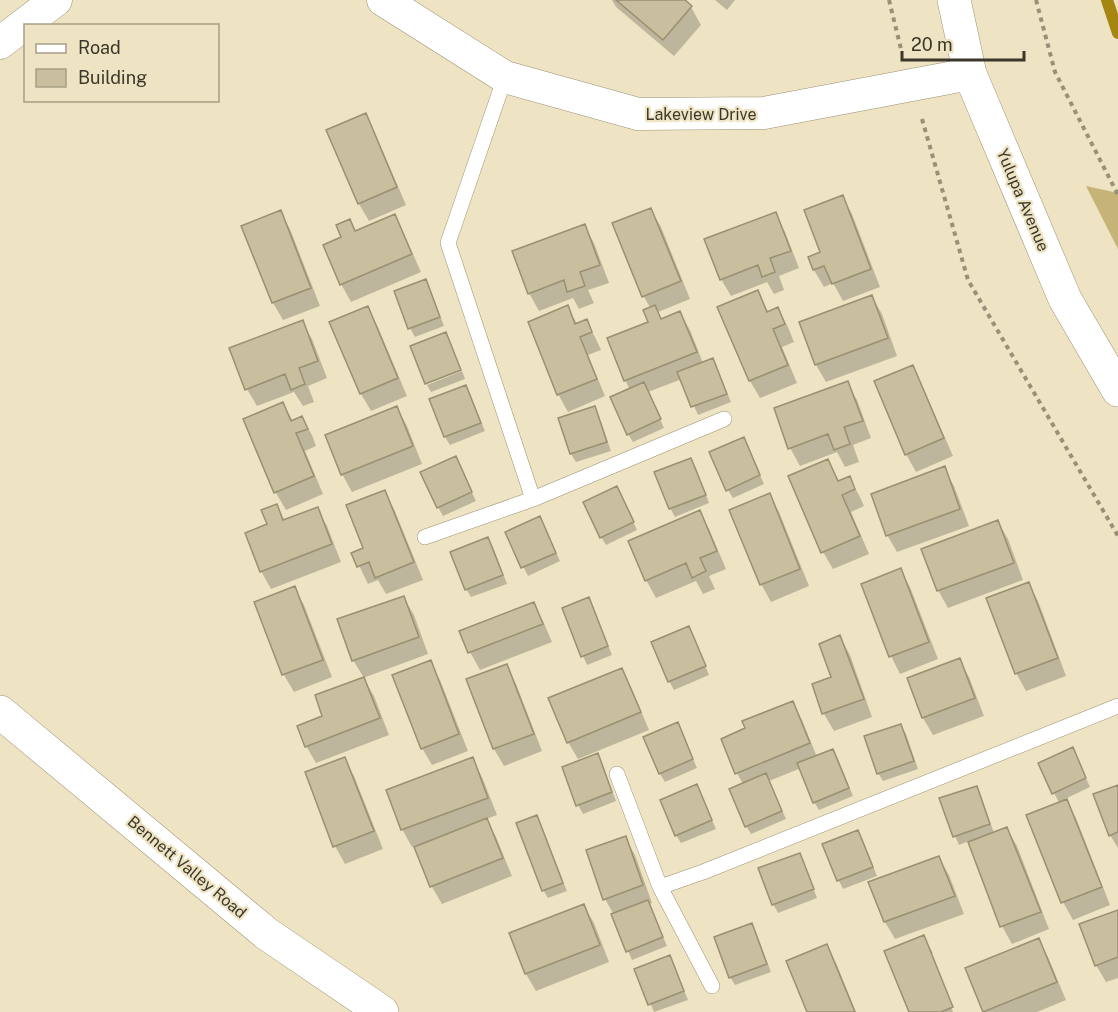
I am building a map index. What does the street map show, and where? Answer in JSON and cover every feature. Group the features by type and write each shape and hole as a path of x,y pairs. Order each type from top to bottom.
{"street":[{"path":"25,24 56,0"},
{"name":"Lakeview Drive","path":"383,0 506,77 638,114 764,113 970,74"},
{"name":"Yulupa Avenue","path":"954,0 970,74 1065,299 1118,390"},
{"path":"0,43 24,25"},
{"name":"Bennett Valley Road","path":"0,712 267,934 382,1012"}],"lane":[{"path":"506,77 448,243 533,499"},
{"path":"425,537 533,499 724,418"},
{"path":"660,887 703,872 1118,706"},
{"path":"617,774 660,887 712,986"}],"path":[{"path":"889,0 968,280 1118,536"},
{"path":"1036,0 1055,72 1118,195"}],"shaded area":[{"path":"1086,186 1118,193 1118,249"}],"building":[{"path":"616,0 685,0 692,6 663,40"},
{"path":"366,113 397,187 358,204 326,130"},
{"path":"843,195 871,269 832,284 824,266 813,270 808,257 820,252 804,210"},
{"path":"651,208 681,281 642,297 612,223"},
{"path":"281,210 311,288 272,303 241,226"},
{"path":"776,212 791,251 770,258 775,272 762,277 758,265 720,280 704,239"},
{"path":"395,214 412,254 340,285 323,245 341,237 336,225 350,219 355,231"},
{"path":"585,224 600,265 580,272 585,286 567,292 564,280 528,294 512,251"},
{"path":"426,279 440,317 408,329 394,291"},
{"path":"758,290 767,312 778,307 785,324 773,329 788,365 749,381 717,307"},
{"path":"872,295 888,338 815,365 799,322"},
{"path":"568,305 575,324 587,319 592,332 580,337 597,379 557,395 528,322"},
{"path":"655,305 661,319 680,311 697,352 624,381 607,338 648,322 643,310"},
{"path":"368,306 398,378 360,394 329,322"},
{"path":"303,320 318,361 299,368 305,384 291,390 285,374 245,390 229,348"},
{"path":"446,332 461,370 425,384 410,346"},
{"path":"713,358 727,394 691,407 677,372"},
{"path":"913,365 944,438 905,455 874,381"},
{"path":"848,381 863,421 844,427 850,444 834,450 828,434 788,449 774,408"},
{"path":"644,382 661,419 627,435 610,397"},
{"path":"466,385 481,423 444,437 429,399"},
{"path":"283,402 291,421 302,416 308,429 296,433 314,476 274,493 243,419"},
{"path":"397,406 413,446 341,475 325,435"},
{"path":"595,406 607,442 570,454 558,418"},
{"path":"744,437 760,475 726,491 709,452"},
{"path":"456,456 472,492 437,508 420,472"},
{"path":"691,458 706,495 669,509 654,472"},
{"path":"828,459 838,481 850,476 855,489 842,495 860,536 821,553 788,476"},
{"path":"945,466 960,509 886,536 871,494"},
{"path":"617,486 634,522 600,538 583,502"},
{"path":"385,490 414,562 375,578 369,562 357,567 351,553 363,548 346,505"},
{"path":"770,493 800,569 760,585 729,510"},
{"path":"277,504 283,520 318,507 332,544 260,572 245,533 267,524 261,510"},
{"path":"700,510 717,551 700,558 706,571 692,578 686,563 645,581 628,541"},
{"path":"540,516 556,553 521,568 505,532"},
{"path":"998,520 1014,563 937,591 921,549"},
{"path":"488,537 503,575 465,590 450,552"},
{"path":"901,568 929,642 889,657 861,584"},
{"path":"1029,582 1058,658 1015,674 986,598"},
{"path":"295,586 323,660 282,675 254,602"},
{"path":"404,596 419,637 352,661 337,619"},
{"path":"589,597 608,646 581,657 562,608"},
{"path":"534,602 543,624 468,653 459,631"},
{"path":"689,626 706,666 668,682 651,642"},
{"path":"840,635 864,699 822,714 812,684 831,677 819,644"},
{"path":"960,658 975,698 922,718 907,678"},
{"path":"431,660 459,734 421,749 392,675"},
{"path":"507,664 534,734 493,749 466,679"},
{"path":"622,668 641,712 567,743 548,698"},
{"path":"364,677 380,718 305,747 297,726 322,716 315,695"},
{"path":"793,701 810,743 735,774 721,739 745,728 742,721"},
{"path":"678,722 693,759 659,774 643,737"},
{"path":"901,724 914,761 877,774 864,736"},
{"path":"1073,747 1086,778 1052,794 1038,763"},
{"path":"833,749 849,788 813,803 797,763"},
{"path":"598,753 612,792 576,806 562,767"},
{"path":"345,757 374,831 333,847 305,772"},
{"path":"473,757 488,798 401,830 386,790"},
{"path":"766,773 782,811 745,827 729,789"},
{"path":"697,784 712,820 675,836 660,800"},
{"path":"1118,785 1118,832 1109,836 1093,794"},
{"path":"977,786 990,824 953,837 939,798"},
{"path":"1067,799 1102,887 1061,903 1026,815"},
{"path":"537,815 563,883 542,891 516,823"},
{"path":"487,818 503,858 430,887 414,847"},
{"path":"1007,827 1041,912 1000,927 968,842"},
{"path":"858,830 873,867 837,881 822,844"},
{"path":"626,836 643,885 603,900 586,850"},
{"path":"800,853 814,889 772,905 758,868"},
{"path":"939,856 955,896 884,922 868,882"},
{"path":"648,900 663,937 626,952 611,914"},
{"path":"584,904 600,945 525,974 509,933"},
{"path":"1118,910 1118,957 1095,966 1079,924"},
{"path":"752,923 767,964 729,978 714,937"},
{"path":"924,935 953,1007 941,1012 909,1012 884,951"},
{"path":"1039,938 1057,982 983,1012 965,968"},
{"path":"827,944 855,1012 807,1012 786,961"},
{"path":"670,955 684,991 648,1005 634,969"}],"waterway":[{"path":"1107,0 1118,33"}]}
